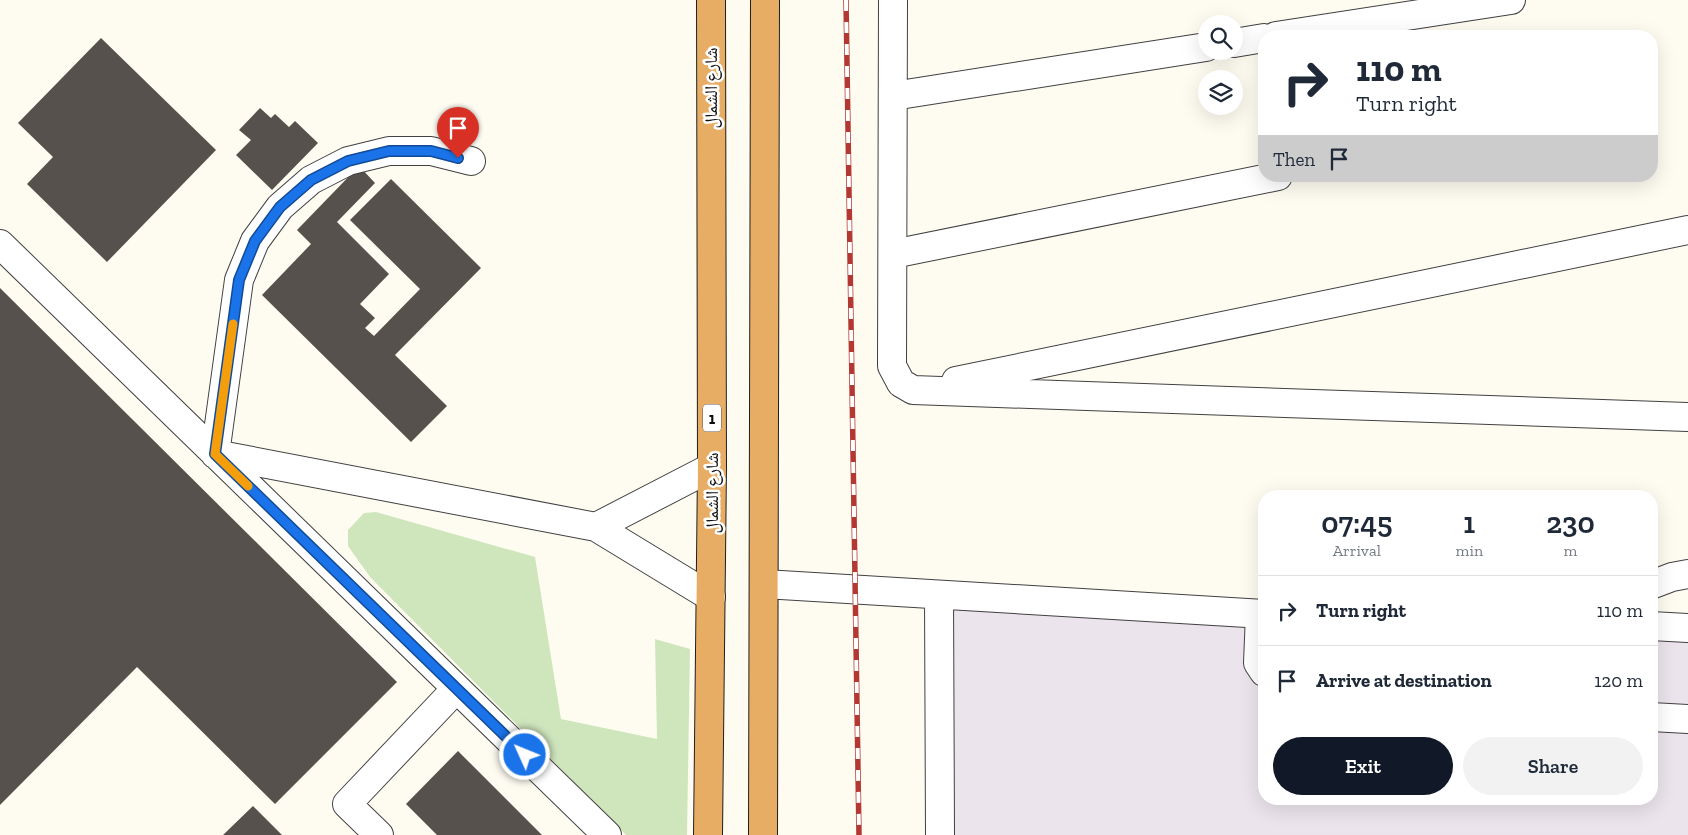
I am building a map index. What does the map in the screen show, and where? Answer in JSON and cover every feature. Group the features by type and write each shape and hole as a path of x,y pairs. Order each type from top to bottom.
{"highway":[{"name":"شارع الشمال","path":"708,835 712,467 711,0"},
{"path":"763,835 765,0"}],"street":[{"path":"893,0 892,366 901,383 913,390 1688,417"},
{"path":"1346,30 1511,0"},
{"path":"1243,42 1258,39"},
{"path":"893,96 1198,48"},
{"path":"215,454 239,280 255,241 280,207 311,180 348,161 389,151 431,151 471,161"},
{"path":"892,254 1258,180"},
{"path":"913,390 1688,230"},
{"path":"0,244 607,835"},
{"path":"215,454 596,528 711,597"},
{"path":"596,528 712,467"},
{"path":"1658,582 1688,574"},
{"path":"764,584 1258,614"},
{"path":"939,595 940,835"},
{"path":"1658,626 1688,628"},
{"path":"379,835 347,804 456,688"},
{"path":"1658,717 1688,719"}],"shaded area":[{"path":"939,595 1258,608 1258,805 1658,805 1658,624 1688,626 1688,835 940,835"}],"green space":[{"path":"376,512 535,557 561,719 657,739 655,639 690,649 687,835 626,835 370,577 348,546 348,530 364,513"}],"building":[{"path":"101,38 216,150 107,262 27,184 53,157 18,123"},
{"path":"260,108 271,118 275,114 289,127 295,121 318,143 272,190 236,155 251,140 239,130"},
{"path":"359,166 375,183 337,222 389,274 360,304 375,318 365,328 374,336 420,289 350,220 391,179 481,268 395,355 447,406 411,442 262,295 311,244 297,230"},
{"path":"0,288 397,682 275,804 137,667 0,805"},
{"path":"458,751 542,835 437,835 406,804"},
{"path":"253,806 282,835 223,835"}],"railway":[{"path":"846,0 859,835"}],"slow traffic":[{"path":"233,324 215,454 248,486"}],"route":[{"path":"458,158 431,151 389,151 348,161 311,180 280,207 255,241 239,280 215,454 525,755"}]}
